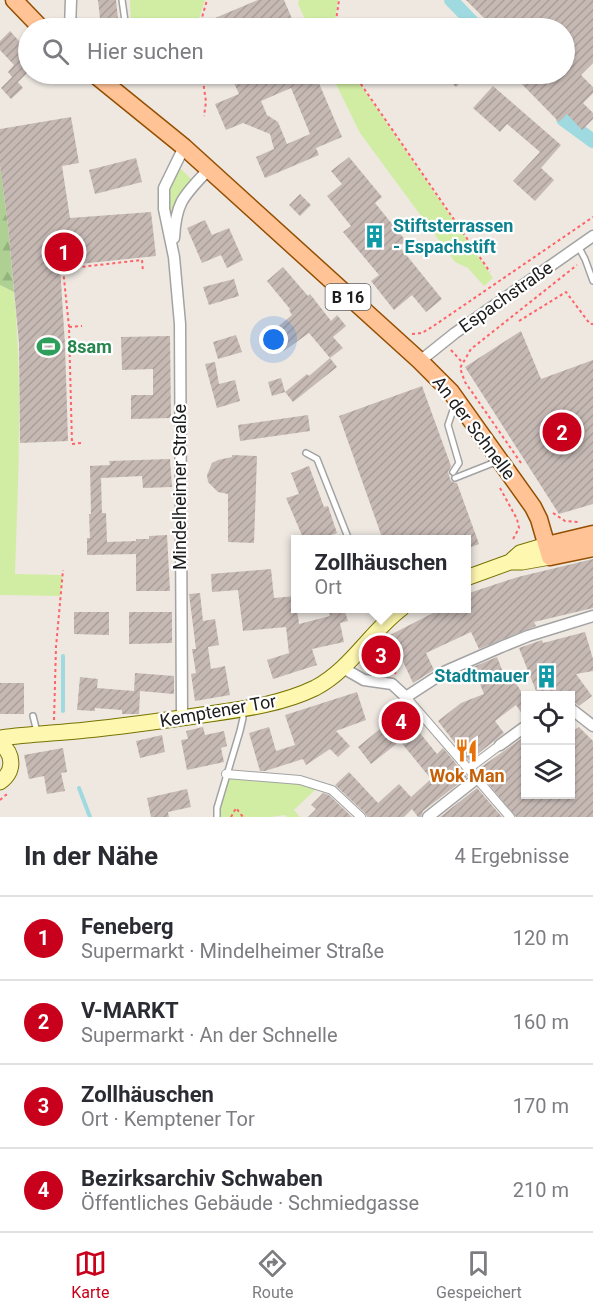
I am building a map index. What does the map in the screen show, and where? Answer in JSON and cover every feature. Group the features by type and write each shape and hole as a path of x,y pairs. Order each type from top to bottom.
{"main road":[{"path":"14,0 31,18"},
{"name":"B 16","path":"106,84 184,147"},
{"name":"An der Schnelle","path":"184,147 420,361 456,400 493,463 533,507 549,551"},
{"path":"471,575 508,555 522,562 593,534"},
{"path":"549,551 593,548"},
{"name":"Kemptener Tor","path":"3,745 15,747 38,734 242,710 281,701 315,687 343,668 378,629 397,613"},
{"path":"0,782 9,774 11,768 3,745"}],"street":[{"path":"70,18 71,0"},
{"name":"Mindelheimer Straße","path":"174,256 164,209 164,188 184,147"},
{"name":"Mindelheimer Straße","path":"182,718 180,324 174,256 175,217 179,203 208,170"},
{"name":"Espachstraße","path":"420,361 454,333 593,236"},
{"path":"406,698 446,671 528,636 593,616"},
{"path":"343,668 364,680 392,684 510,817"},
{"path":"575,712 593,726"},
{"path":"468,769 521,729"},
{"path":"226,774 300,780 332,790 361,817"},
{"path":"428,817 476,778"}],"lane":[{"path":"122,0 125,18"},
{"path":"578,246 593,281"},
{"path":"456,400 448,425 459,463 454,475 493,463"},
{"path":"306,453 318,459 347,535"},
{"path":"217,817 217,808 226,774 240,731 242,710"},
{"path":"33,716 38,734"}],"path":[{"path":"202,18 207,0"},
{"path":"336,18 339,0"},
{"path":"203,84 206,102 204,116"},
{"path":"361,84 490,272"},
{"path":"432,327 593,217"},
{"path":"522,464 465,382 460,368 471,350 585,259"},
{"path":"81,443 72,444 69,327 63,269 142,260 143,272"},
{"path":"519,321 566,292 590,324 593,324"},
{"path":"69,327 82,326"},
{"path":"493,463 519,528 508,555"},
{"path":"553,512 565,521 580,522"},
{"path":"54,723 56,647 63,570"},
{"path":"385,640 396,670 392,684"},
{"path":"231,817 236,808 243,817"}],"green space":[{"path":"130,0 205,0 199,18 131,18"},
{"path":"299,0 338,0 335,18 304,18 298,4"},
{"path":"336,84 360,84 493,278 484,286 468,268 455,262 360,133"},
{"path":"0,166 8,226 14,292 0,285"},
{"path":"179,167 193,181 177,201 170,215 168,189"},
{"path":"0,285 14,292 17,327 19,433 15,574 62,575 60,596 0,595"},
{"path":"228,777 299,783 317,788 294,810 300,817 285,815 219,817 219,807"}],"building":[{"path":"98,0 116,0 118,18 100,18"},
{"path":"258,0 284,0 292,18 215,18"},
{"path":"466,0 593,0 593,63 581,75 593,87 593,93 583,103 593,113 593,119 582,130 567,114 559,122 522,84 575,84 575,18 484,18"},
{"path":"10,31 18,40 17,81 23,88 11,99 1,88 12,77 8,72 14,65 0,50 0,41"},
{"path":"234,84 319,84 342,137 316,148 319,155 265,178 256,157 274,149 270,134 243,123 226,130 215,104 239,94","holes":["291,88 310,134 287,144 278,122 267,115 261,101"]},
{"path":"493,86 561,145 541,168 554,180 535,201 513,181 540,152 507,124 500,132 473,108"},
{"path":"71,117 79,163 62,166 70,218 151,212 156,256 60,266 68,441 20,443 19,343 0,166 0,129"},
{"name":"Stiftsterrassen - Espachstift","path":"349,157 382,197 375,203 406,241 399,246 442,299 426,312 412,295 394,310 371,281 379,275 343,232 351,226 327,196 342,184 331,171"},
{"path":"136,158 142,182 95,194 89,170"},
{"path":"300,194 311,205 300,216 289,205"},
{"path":"205,220 212,235 229,228 243,260 227,268 221,255 202,263 187,228"},
{"path":"283,267 308,296 310,294 331,321 337,315 346,326 333,337 343,348 330,358 309,333 284,351 270,333 292,315 290,309 267,281"},
{"path":"234,279 239,296 209,305 203,287"},
{"path":"521,331 541,379 593,360 593,504 559,514 465,367"},
{"path":"236,335 242,352 218,359 213,342"},
{"path":"170,336 171,418 131,419 131,395 153,395 153,369 122,370 121,337"},
{"path":"330,358 337,367 293,402 285,392"},
{"path":"215,362 219,384 235,380 240,401 217,408 205,364"},
{"path":"281,378 285,392 272,396 268,382"},
{"path":"422,386 451,466 448,472 450,479 457,483 479,544 471,547 471,535 381,535 339,416"},
{"path":"308,415 310,431 240,441 238,425"},
{"path":"232,455 257,456 254,543 228,542 228,494 218,492 208,482 207,475 212,463 232,457"},
{"path":"170,459 172,487 143,488 142,476 101,478 102,513 106,513 107,542 136,541 136,539 149,539 149,536 167,535 170,591 136,591 136,554 87,555 87,538 90,538 89,514 91,514 90,466 110,465 109,461"},
{"path":"309,466 324,507 328,506 337,533 302,535 286,498 299,494 291,473"},
{"path":"593,559 593,608 534,622 536,626 479,649 471,632 426,653 434,670 413,683 398,651 380,664 372,653 392,638 390,635 433,613 471,613 471,592 518,577"},
{"path":"271,569 274,598 291,596 291,613 298,613 299,624 330,616 329,613 345,613 348,621 340,623 344,642 312,649 317,665 273,679 267,660 289,653 286,627 243,631 238,590 212,592 211,574"},
{"path":"200,593 203,621 215,619 219,645 208,647 211,669 225,666 230,695 195,701 191,674 196,673 192,649 196,649 189,594"},
{"path":"74,612 109,612 109,635 74,634"},
{"path":"129,612 172,612 172,643 129,644"},
{"path":"585,632 593,659 593,671 576,674 592,696 579,706 575,703 575,691 536,691 519,648 542,640 543,643"},
{"path":"497,657 506,680 511,676 521,691 521,712 516,705 495,721 504,733 469,761 438,721 461,703 484,694 473,667"},
{"path":"135,673 174,676 174,694 140,691 139,714 122,714 122,710 95,708 95,711 77,710 80,677 98,679 97,688 134,691"},
{"path":"0,683 24,683 24,714 0,714"},
{"path":"357,692 366,720 336,731 350,746 338,757 330,749 306,765 303,759 260,771 249,733 269,727 276,751 295,745 285,715"},
{"path":"402,711 437,754 443,748 467,777 423,811 421,817 418,817 412,809 404,817 367,817 335,785 349,772 378,803 399,784 411,797 431,779 400,741 371,764 358,747"},
{"path":"203,727 205,735 224,731 227,746 221,748 224,762 187,770 181,740 188,739 186,731"},
{"path":"579,727 593,741 593,817 516,817 477,770 521,739 521,799 575,799 575,730"},
{"path":"162,735 165,752 140,758 136,741"},
{"path":"63,748 67,772 61,773 65,791 47,794 44,776 29,779 24,755"},
{"path":"477,788 502,817 440,817"},
{"path":"187,789 191,807 168,812 169,817 151,817 147,798"},
{"path":"323,793 329,795 352,817 308,817 316,809 311,805"}],"waterway":[{"path":"451,0 468,18"},
{"path":"563,119 593,141"},
{"path":"63,656 63,711"},
{"path":"79,788 90,817"}],"place":[{"name":"Stiftsterrassen - Espachstift","path":"375,236"},
{"name":"Feneberg","path":"64,252"},
{"name":"8sam","path":"49,347"},
{"name":"V-MARKT","path":"562,432"},
{"name":"Zollhäuschen","path":"381,655"},
{"name":"Stadtmauer","path":"547,676"},
{"name":"Bezirksarchiv Schwaben","path":"401,721"},
{"name":"Wok Man","path":"467,750"}]}
